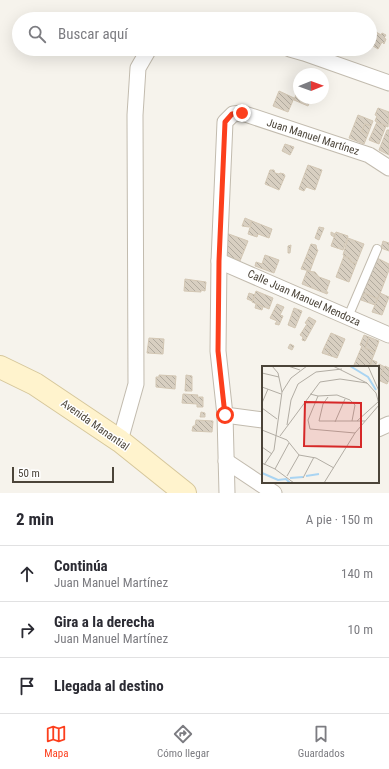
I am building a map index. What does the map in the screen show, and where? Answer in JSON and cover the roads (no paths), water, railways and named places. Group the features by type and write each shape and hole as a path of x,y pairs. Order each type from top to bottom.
{"main road":[{"name":"Avenida Manantial","path":"0,367 35,384 120,441 185,493"}],"street":[{"path":"120,441 136,384 135,115 138,68 145,56"},
{"path":"312,56 389,83"},
{"name":"Juan Manuel Martínez","path":"227,493 225,415 218,351 219,261 225,122 232,114 242,113 370,155 389,168"},
{"name":"Calle Juan Manuel Mendoza","path":"219,261 389,335"},
{"path":"225,415 262,420"},
{"path":"379,429 389,424"},
{"path":"226,460 274,493"}],"lane":[{"path":"348,317 377,249"}]}
